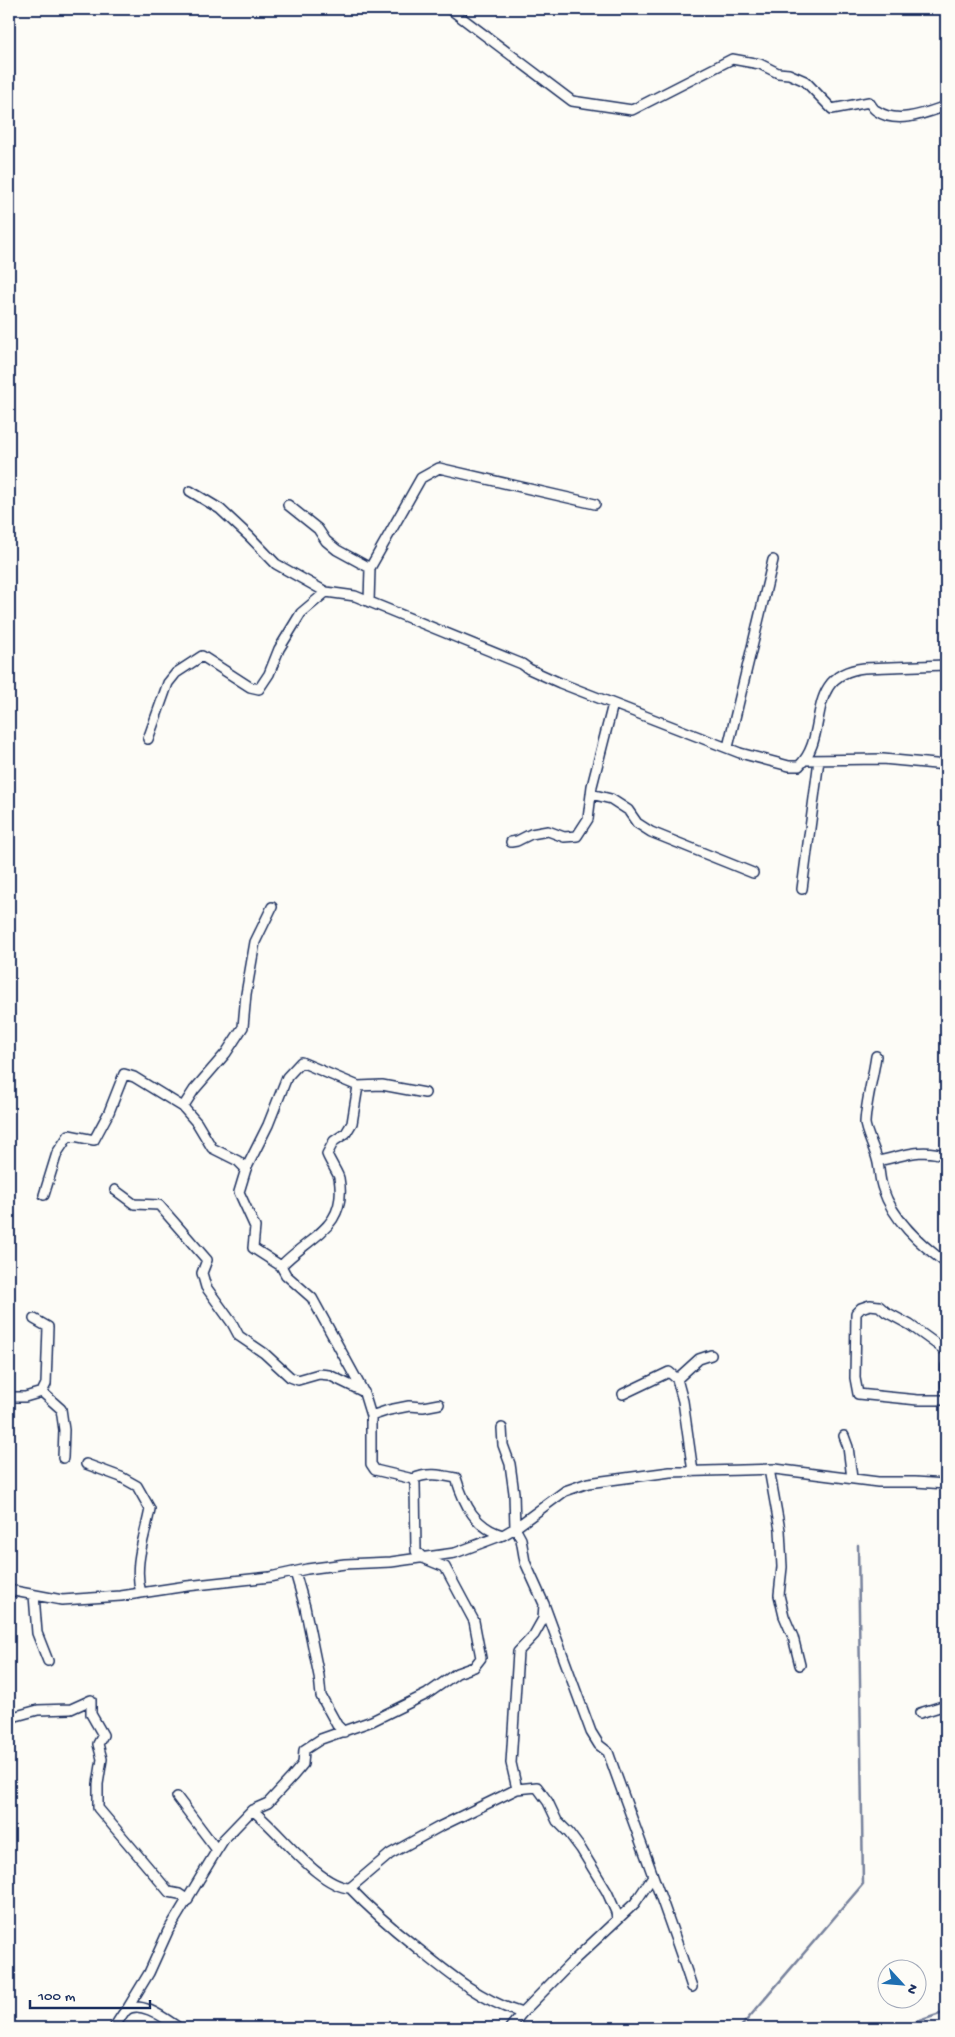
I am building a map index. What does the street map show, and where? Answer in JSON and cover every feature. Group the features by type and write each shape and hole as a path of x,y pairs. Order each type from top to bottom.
{"street":[{"path":"450,9 572,101 632,110 732,59 760,64 778,73 789,74 806,81 832,109 869,102 877,112 901,117 916,116 946,106"},
{"path":"369,602 370,568 421,478 439,468 595,504"},
{"path":"190,491 220,510 276,564 326,592 355,596 522,664 560,683 613,704 740,753 789,766 798,766 806,760 811,751 824,694 833,681 841,674 852,669 946,665"},
{"path":"288,505 318,529 326,541 337,550 370,568"},
{"path":"728,748 773,560"},
{"path":"148,739 168,684 176,673 202,656 250,687 259,689 269,674 279,649 300,613 326,592"},
{"path":"511,842 531,834 548,831 564,837 577,836 588,819 591,794 613,704"},
{"path":"806,760 883,758 946,765"},
{"path":"802,889 819,760"},
{"path":"591,794 611,799 628,810 637,823 651,832 753,873"},
{"path":"183,1107 194,1090 226,1053 243,1027 246,994 255,942 272,907"},
{"path":"876,1056 865,1126 878,1161 878,1174 890,1208 922,1245 946,1262"},
{"path":"424,1094 382,1085 358,1086 301,1062 287,1077 268,1125 246,1169 239,1192 255,1227 253,1248 281,1266 286,1275 312,1298 364,1393 371,1416 371,1464 375,1470 413,1479 434,1474 456,1478 462,1498 478,1522 491,1532 503,1535"},
{"path":"44,1195 57,1153 69,1135 94,1140 109,1112 124,1074 134,1077 183,1107 212,1148 238,1161 246,1169"},
{"path":"281,1266 290,1256 320,1234 333,1220 340,1203 339,1176 332,1167 327,1154 334,1141 346,1133 352,1122 358,1086"},
{"path":"878,1161 914,1152 931,1151 946,1156"},
{"path":"115,1190 134,1204 159,1205 207,1260 202,1273 206,1287 240,1336 264,1353 290,1377 298,1380 319,1374 330,1375 364,1393"},
{"path":"946,1351 910,1325 879,1306 870,1305 861,1308 856,1313 855,1378 858,1394 918,1400 946,1400"},
{"path":"9,1397 25,1397 42,1392 46,1384 48,1327 34,1318"},
{"path":"677,1379 699,1359 711,1355"},
{"path":"946,1366 946,1386"},
{"path":"623,1394 670,1372 677,1379 683,1401 693,1472"},
{"path":"42,1392 61,1408 64,1430 63,1458"},
{"path":"371,1416 409,1406 423,1408 439,1404"},
{"path":"502,1428 503,1445 510,1464 514,1493 515,1528 521,1539 525,1562 544,1604 591,1732 599,1745 608,1752 666,1907 692,1987"},
{"path":"844,1436 848,1447 852,1478"},
{"path":"86,1464 121,1476 138,1486 150,1509 138,1562 138,1583 142,1593"},
{"path":"769,1470 780,1530 782,1567 779,1595 800,1665"},
{"path":"9,1590 62,1600 142,1593 270,1577 345,1564 423,1558 455,1553 503,1535 565,1491 588,1483 670,1472 769,1470 878,1482 946,1484"},
{"path":"114,2028 149,1973 168,1931 224,1839 252,1810 268,1803 292,1777 303,1764 304,1750 321,1739 372,1721 427,1694 457,1673 474,1667 481,1658 474,1621 463,1596 446,1567 423,1558 416,1551 415,1484 413,1479"},
{"path":"295,1572 305,1607 319,1676 320,1696 337,1725 344,1732"},
{"path":"34,1595 37,1633 48,1661"},
{"path":"517,1789 511,1763 518,1652 534,1635 543,1619 544,1604"},
{"path":"9,1718 38,1710 71,1708 91,1700 91,1714 103,1735 98,1744 102,1759 98,1784 98,1808 169,1892 179,1894 188,1900"},
{"path":"920,1713 946,1705"},
{"path":"252,1810 326,1879 342,1888 350,1888 390,1854 439,1827 517,1789 537,1787 548,1802 557,1821 581,1849 607,1892 617,1919"},
{"path":"177,1797 217,1850"},
{"path":"510,2028 522,2013 572,1962 635,1903 653,1876"},
{"path":"350,1888 375,1915 445,1972 504,2008 522,2013"},
{"path":"126,2011 136,2007 144,2008 179,2028"}],"waterway":[{"path":"740,2028 863,1884 858,1545"},
{"path":"898,2028 946,2012"}]}
